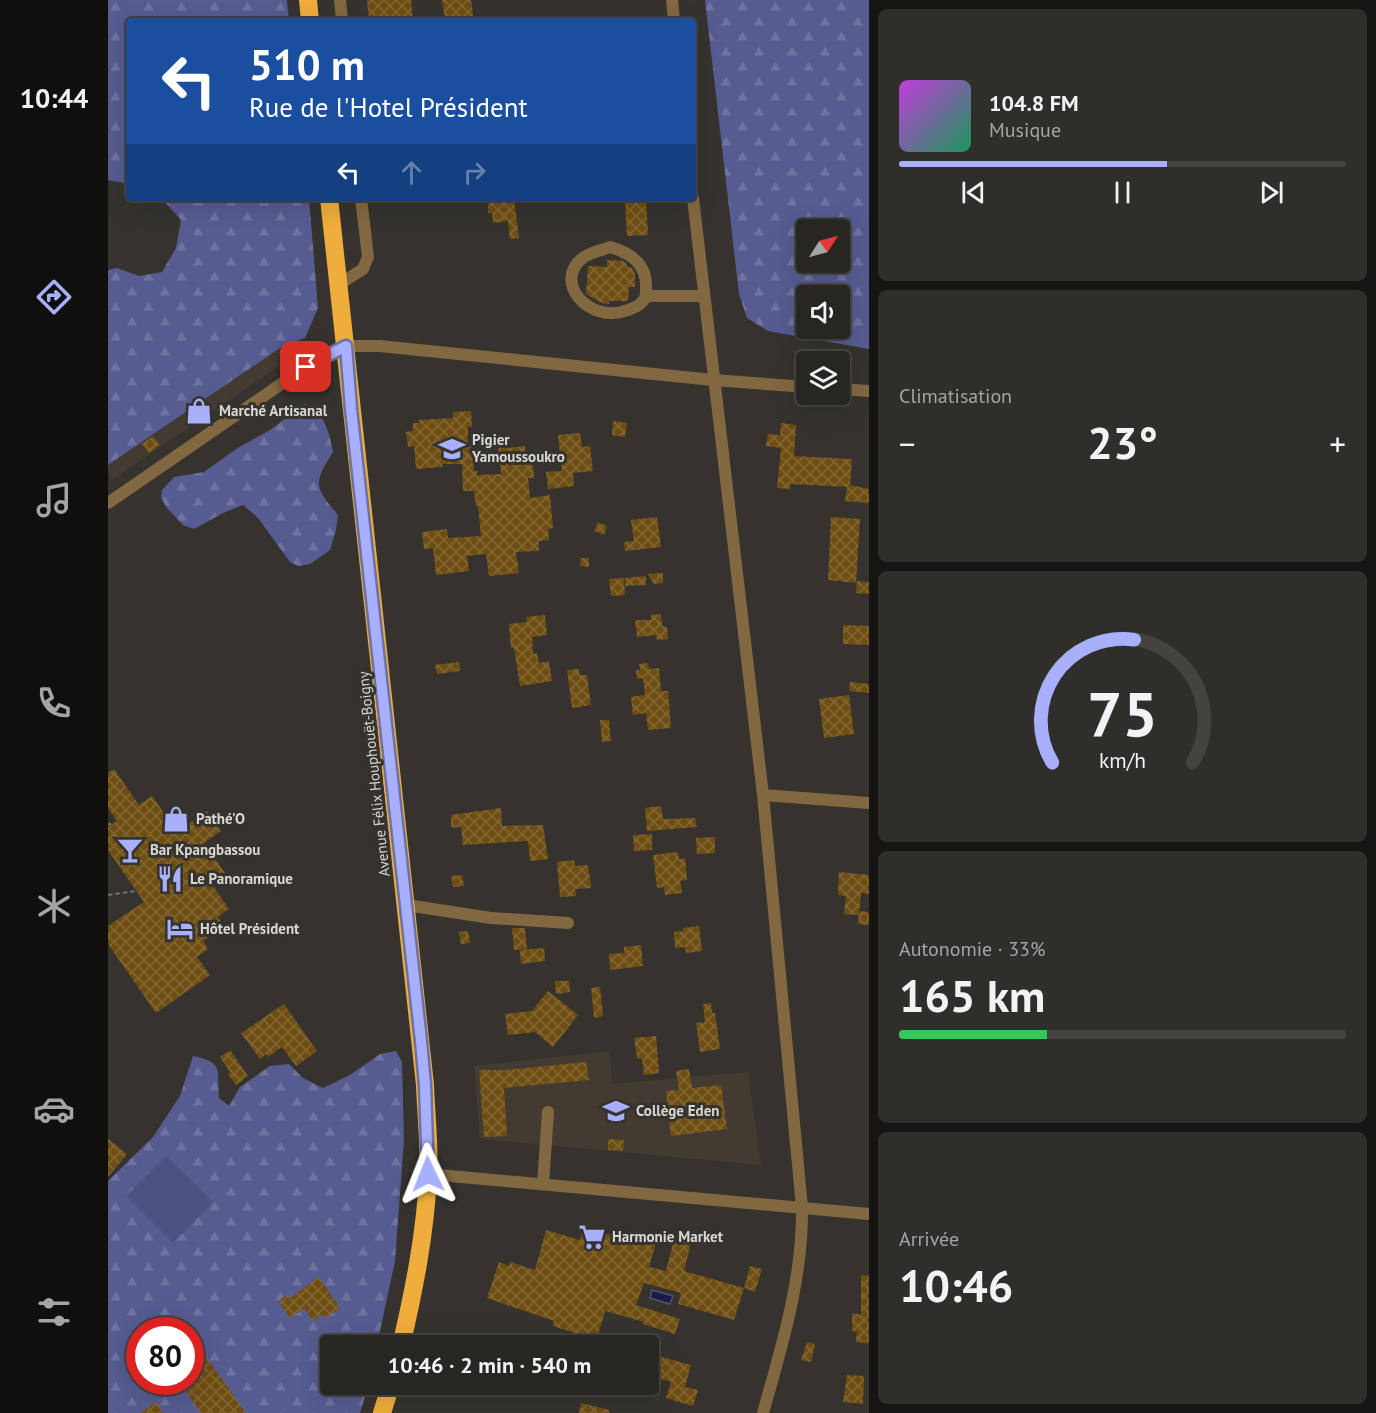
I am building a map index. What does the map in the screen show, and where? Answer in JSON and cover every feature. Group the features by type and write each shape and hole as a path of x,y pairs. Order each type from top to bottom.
{"highway":[{"path":"308,0 310,18"},
{"name":"Avenue Félix Houphouët-Boigny","path":"329,201 425,1085 428,1174 424,1230 403,1335"},
{"path":"382,1413 388,1395"}],"street":[{"path":"340,0 342,18"},
{"path":"672,0 675,18"},
{"path":"338,285 363,268 368,257 361,201"},
{"path":"693,201 763,795 802,1207 802,1239 792,1312 763,1413"},
{"path":"610,248 626,252 637,260 642,268 646,280 646,296 642,303 617,314 600,312 585,305 576,294 572,281 575,268 584,257 598,251 610,248"},
{"path":"646,296 703,296"},
{"path":"108,503 306,367 346,346 379,346 713,380 796,386"},
{"path":"850,390 869,391"},
{"path":"763,795 869,802"},
{"path":"406,905 491,918 568,923"},
{"path":"543,1184 548,1112"},
{"path":"428,1174 869,1214"}],"path":[{"path":"108,896 136,891"}],"shaded area":[{"name":"Marché Artisanal","path":"283,346 291,358 112,480 108,473 108,465"},
{"name":"Collège Eden","path":"610,1051 612,1084 748,1072 761,1165 480,1139 474,1066"},
{"path":"166,1156 213,1202 173,1243 126,1196"}],"green space":[{"path":"108,0 287,0 289,18 126,18 126,183 108,180"},
{"path":"705,0 869,0 869,349 813,339 850,339 850,285 796,285 796,336 768,331 747,318 739,294"},
{"path":"164,201 309,201 318,308 305,338 283,346 108,465 108,270 117,268 139,276 162,272 176,248 181,220"},
{"path":"305,404 322,418 333,452 319,478 324,497 338,515 330,550 310,564 298,566 290,562 258,518 243,505 194,529 183,525 167,508 161,498 162,490 174,477 204,472 236,449 270,430"},
{"path":"396,1051 402,1062 404,1140 395,1261 379,1335 320,1335 320,1395 366,1395 360,1413 108,1413 108,1181 153,1137 180,1096 193,1056 210,1061 217,1069 219,1098 229,1106 240,1087 270,1066 289,1064 303,1078 323,1088 350,1075 380,1054"}],"water":[{"path":"652,1290 673,1296 670,1304 650,1298"}],"building":[{"path":"367,0 411,0 413,18 369,18"},
{"path":"442,0 471,0 474,18 445,18"},
{"path":"489,201 514,201 519,238 510,239 508,221 493,223 492,213 488,213"},
{"path":"625,201 646,201 648,235 627,236"},
{"path":"607,260 623,261 634,271 635,287 629,287 628,301 602,303 586,294 588,266 607,267"},
{"path":"471,411 472,427 468,427 468,444 473,444 474,471 477,471 477,475 501,474 497,436 507,435 508,448 525,446 526,457 532,455 534,478 528,478 530,498 550,495 553,528 548,529 549,540 539,541 539,551 516,552 519,573 489,576 486,554 467,556 469,571 436,575 433,548 424,549 422,532 447,529 448,538 481,536 478,506 476,506 474,491 463,491 462,464 442,464 443,467 416,469 414,446 408,447 406,432 413,431 413,423 419,423 419,420 453,418 453,412"},
{"path":"613,421 627,423 625,437 612,435"},
{"path":"781,423 796,425 794,456 852,459 850,485 869,489 869,503 845,501 847,487 791,484 790,489 777,488 781,448 766,446 768,434 780,435"},
{"path":"580,433 582,447 590,446 593,471 573,473 574,486 548,489 546,472 562,471 558,435"},
{"path":"153,436 160,445 149,453 142,444"},
{"path":"657,517 661,547 625,551 624,542 634,541 631,520"},
{"path":"831,517 860,519 856,583 828,580"},
{"path":"598,522 607,526 604,535 594,531"},
{"path":"581,558 589,558 589,567 580,566"},
{"path":"663,573 663,583 654,584 648,574"},
{"path":"646,576 646,585 625,586 625,578"},
{"path":"624,578 625,595 611,596 609,579"},
{"path":"857,581 869,582 869,594 856,593"},
{"path":"661,614 662,626 667,627 668,639 657,640 656,635 637,637 635,620 651,620 651,615"},
{"path":"545,615 547,635 532,637 533,654 537,653 539,663 549,661 552,681 520,686 514,648 511,648 509,624 527,622 526,617"},
{"path":"843,625 869,626 869,645 843,644"},
{"path":"459,662 460,671 437,674 435,665"},
{"path":"648,663 649,669 659,668 661,691 668,691 671,728 648,730 646,713 633,715 631,697 645,695 643,678 637,679 636,670 640,670 639,664"},
{"path":"579,669 580,675 587,675 591,705 572,708 567,670"},
{"path":"850,682 869,684 869,693 849,691"},
{"path":"849,695 854,734 824,738 819,699"},
{"path":"600,720 609,720 611,741 602,742"},
{"path":"114,769 139,805 152,796 166,816 179,807 190,823 207,811 221,831 204,843 225,873 211,883 229,909 218,917 224,926 203,941 208,949 197,957 210,975 156,1013 108,944 108,926 144,902 108,850 108,827 117,821 108,808 108,773"},
{"path":"661,806 663,819 695,818 697,827 647,831 645,808"},
{"path":"501,808 502,826 543,825 548,859 530,861 528,841 463,845 461,827 451,828 451,815"},
{"path":"652,834 652,850 634,851 633,835"},
{"path":"715,837 715,853 697,854 696,838"},
{"path":"678,852 679,859 685,858 687,880 680,881 682,893 665,895 664,887 657,888 653,855"},
{"path":"574,860 575,866 588,865 591,888 575,889 576,896 560,897 557,862"},
{"path":"839,872 869,875 869,894 861,893 859,915 844,914 846,896 838,895"},
{"path":"462,875 464,886 453,887 451,876"},
{"path":"859,911 869,912 869,925 858,924"},
{"path":"699,926 702,951 686,953 685,947 675,948 674,932"},
{"path":"512,928 525,928 527,949 514,950"},
{"path":"468,931 470,943 461,944 459,932"},
{"path":"641,945 643,966 610,970 609,954 624,953 624,947"},
{"path":"544,948 545,961 521,964 520,950"},
{"path":"555,981 569,981 570,992 556,994"},
{"path":"600,987 603,1016 594,1018 591,988"},
{"path":"548,991 578,1015 553,1047 535,1032 508,1035 505,1014 532,1011"},
{"path":"711,1003 712,1013 715,1013 720,1049 700,1052 696,1023 705,1022 703,1004"},
{"path":"284,1004 317,1051 296,1066 282,1047 268,1057 266,1054 260,1059 241,1033"},
{"path":"656,1036 659,1073 644,1075 642,1059 637,1058 634,1038"},
{"path":"230,1050 248,1076 236,1085 220,1057"},
{"path":"586,1062 589,1080 504,1088 507,1136 484,1137 479,1070 506,1070"},
{"path":"689,1069 692,1088 721,1085 727,1129 671,1136 666,1091 679,1090 676,1071"},
{"path":"108,1139 127,1154 108,1177"},
{"path":"608,1139 624,1140 623,1151 608,1150"},
{"path":"546,1230 580,1240 582,1232 657,1239 649,1267 666,1271 674,1240 691,1243 684,1271 744,1288 734,1320 678,1304 681,1293 644,1283 636,1305 680,1319 675,1334 605,1311 598,1335 581,1335 553,1326 554,1321 487,1298 499,1262 509,1266 510,1262 535,1270"},
{"path":"750,1266 762,1269 755,1292 744,1288"},
{"path":"861,1275 869,1276 869,1343 856,1342 857,1332 852,1331 852,1313 861,1315"},
{"path":"319,1277 340,1308 326,1318 323,1314 313,1321 304,1308 290,1318 278,1301 288,1294 290,1298"},
{"path":"807,1342 815,1344 811,1362 801,1360"},
{"path":"204,1354 246,1413 201,1413 188,1395 204,1395"},
{"path":"659,1356 691,1365 685,1387 698,1390 693,1406 666,1398 671,1382 659,1378"},
{"path":"847,1375 864,1376 863,1404 843,1402"},
{"path":"156,1402 163,1413 140,1413"},
{"path":"581,1403 609,1410 609,1413 579,1413"}],"place":[{"name":"Marché Artisanal","path":"199,411"},
{"name":"Pigier Yamoussoukro","path":"452,449"},
{"name":"Pathé'O","path":"176,819"},
{"name":"Bar Kpangbassou","path":"130,850"},
{"name":"Le Panoramique","path":"170,879"},
{"name":"Hôtel Président","path":"180,929"},
{"name":"Collège Eden","path":"616,1111"},
{"name":"Harmonie Market","path":"592,1237"}],"route":[{"path":"306,367 323,356 346,346 421,1041 428,1174"}]}
